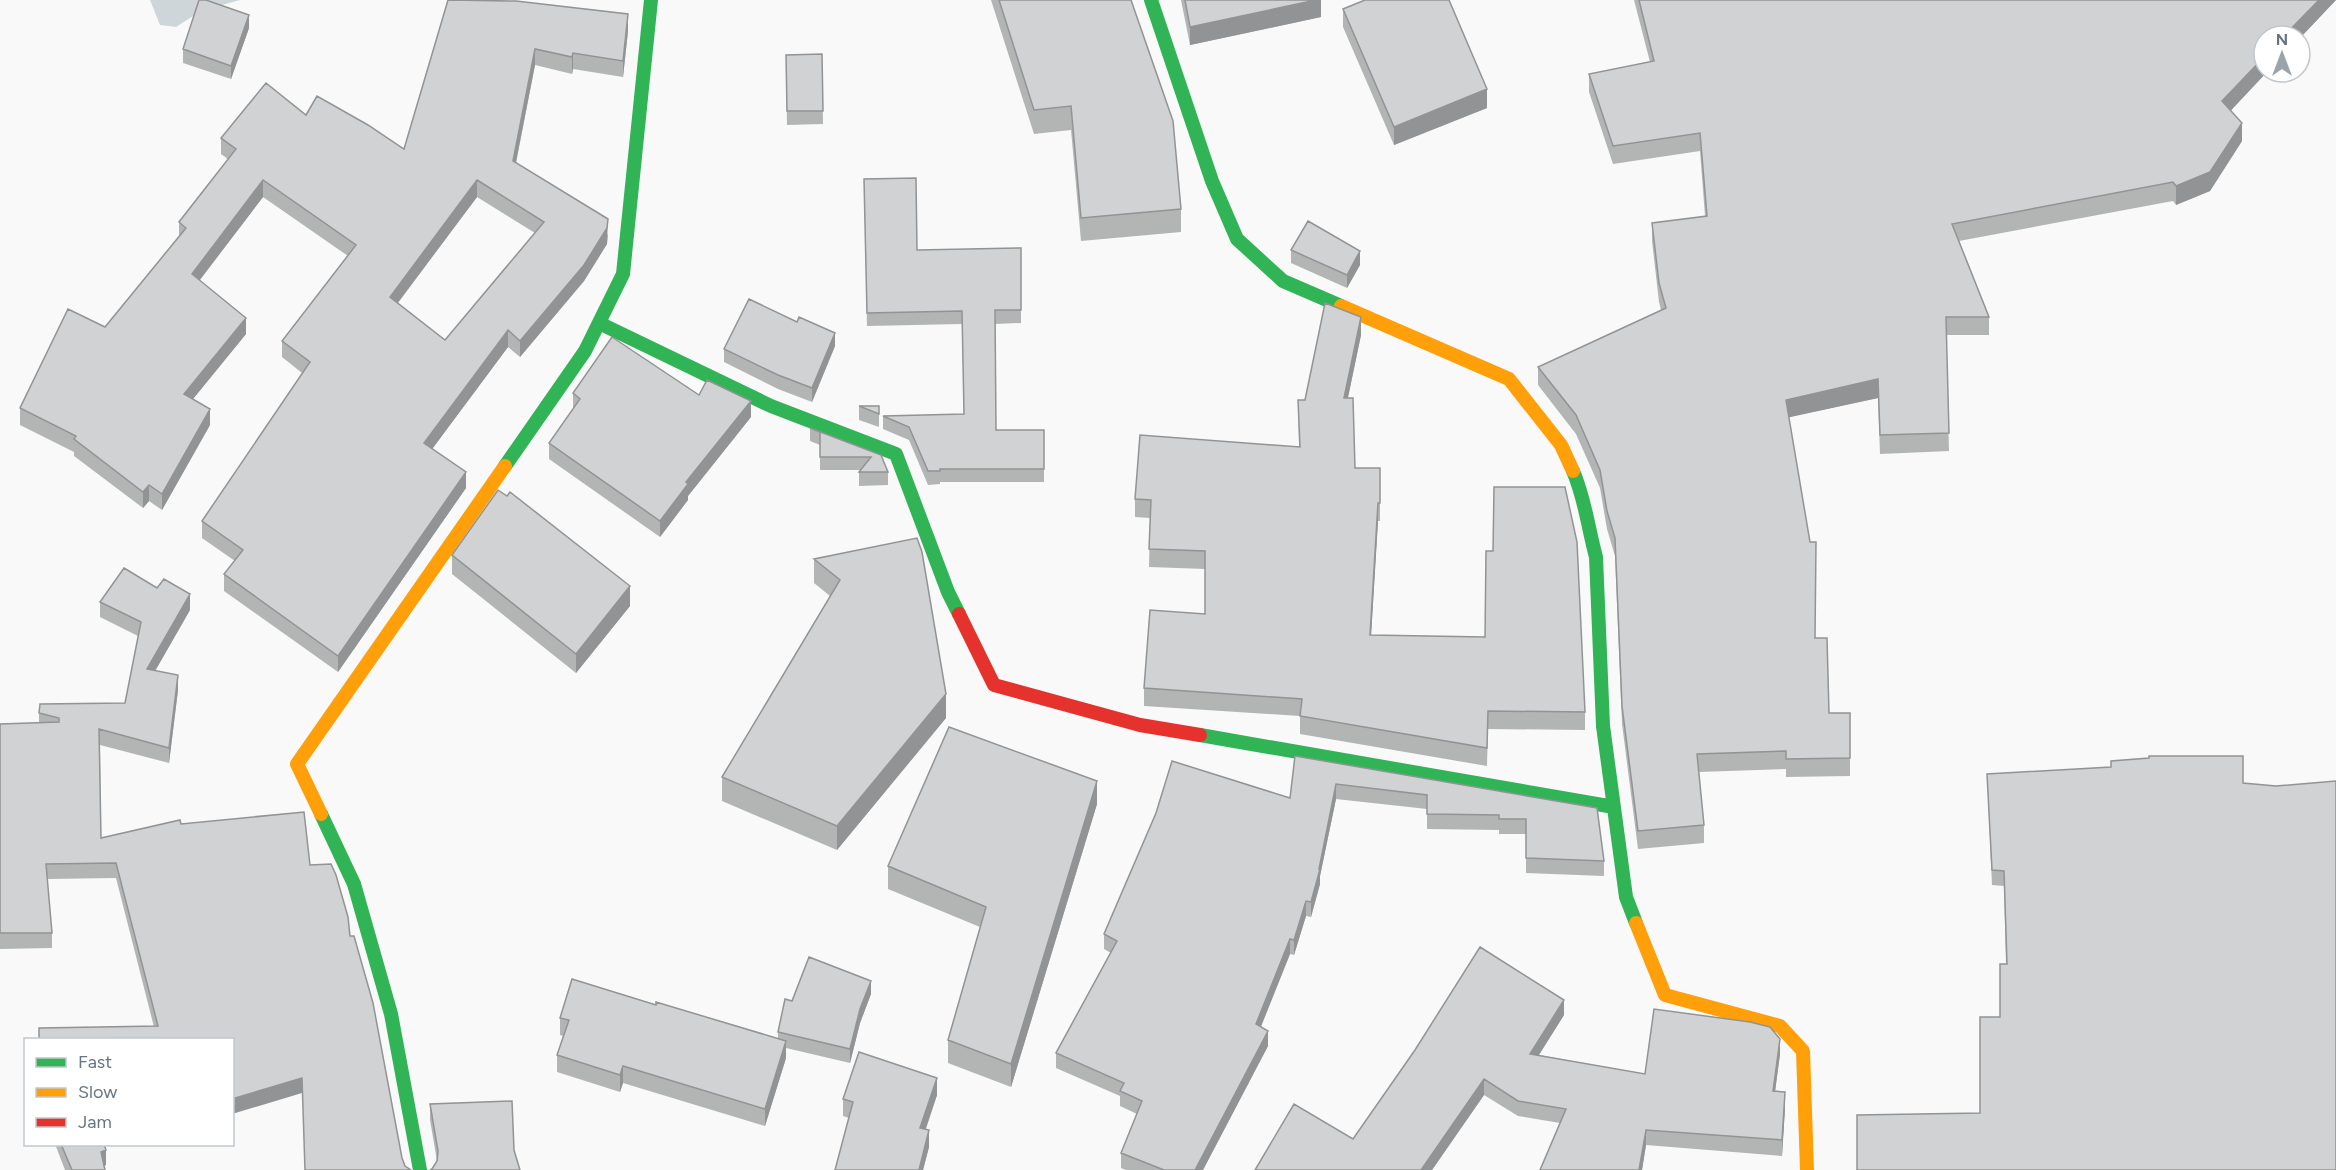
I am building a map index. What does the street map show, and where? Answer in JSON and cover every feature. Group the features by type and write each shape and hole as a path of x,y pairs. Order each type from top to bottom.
{"street":[{"path":"420,1170 391,1014 354,884 297,764 585,351 623,274 651,0"},
{"path":"1151,0 1212,181 1237,239 1282,281 1509,379 1561,445 1582,491 1588,533 1596,557 1603,726 1626,897 1665,995 1780,1026 1803,1051 1807,1170"},
{"path":"599,323 771,406 896,454 948,592 994,685 1140,725 1614,807"}],"shaded area":[{"path":"150,0 240,0 201,11 176,27 160,25"}],"building":[{"path":"199,0 206,0 249,15 231,66 183,49"},
{"path":"448,0 516,1 628,14 623,61 573,53 572,57 535,49 513,161 608,219 607,228 584,265 520,341 508,330 424,443 466,472 338,656 224,574 243,550 202,521 310,362 282,341 356,245 263,180 192,274 246,318 184,394 210,409 162,494 149,485 143,492 74,439 76,436 20,408 68,309 105,327 186,228 179,222 236,149 221,138 266,83 306,115 317,96 404,149","holes":["477,180 544,222 445,340 390,297"]},
{"path":"999,0 1131,0 1173,121 1181,209 1081,218 1071,106 1034,110"},
{"path":"1185,0 1316,0 1190,27"},
{"path":"1365,0 1449,0 1487,89 1394,127 1343,9"},
{"path":"1639,0 2319,0 2296,24 2252,24 2252,70 2222,101 2242,123 2210,172 2176,186 2173,182 1952,224 1989,317 1946,317 1949,433 1880,435 1878,379 1786,400 1810,542 1816,542 1815,638 1827,638 1829,713 1850,713 1850,758 1786,759 1786,751 1697,754 1704,825 1638,831 1622,706 1615,538 1607,511 1600,470 1576,415 1538,367 1666,308 1659,283 1652,223 1707,216 1700,133 1613,146 1589,74 1654,61"},
{"path":"822,54 823,111 787,111 786,55"},
{"path":"916,178 917,250 1021,248 1021,310 995,310 996,430 1044,430 1044,469 928,471 909,427 883,416 964,414 962,311 867,313 864,179"},
{"path":"1308,221 1360,251 1347,275 1291,250"},
{"path":"749,299 797,322 799,317 835,333 812,388 778,375 724,349"},
{"path":"1325,303 1361,317 1344,398 1353,398 1355,468 1380,468 1380,503 1378,503 1370,635 1485,637 1486,551 1493,551 1494,487 1565,487 1577,542 1585,712 1488,711 1487,748 1300,716 1302,699 1144,688 1150,610 1205,614 1205,551 1149,549 1151,500 1135,499 1140,435 1300,447 1298,400 1305,400"},
{"path":"612,337 699,395 707,380 751,401 686,482 688,484 660,521 549,443 580,399 573,393"},
{"path":"859,406 879,406 879,414"},
{"path":"810,428 881,455 888,472 859,472 871,457 820,457 820,432"},
{"path":"498,490 507,496 510,492 630,586 576,654 452,555"},
{"path":"917,538 922,552 946,694 837,826 722,777 840,580 814,559"},
{"path":"124,568 157,588 164,579 190,594 147,669 178,675 169,748 99,729 101,838 180,820 181,824 304,812 310,865 331,864 336,875 348,917 350,936 354,936 373,1003 402,1158 405,1166 411,1170 305,1170 302,1078 234,1098 234,1038 39,1038 39,1028 158,1026 116,863 46,864 52,933 0,933 0,724 59,722 59,718 39,713 40,704 125,703 141,622 100,602"},
{"path":"949,727 1097,781 1011,1064 948,1040 986,907 888,866"},
{"path":"1295,756 1597,808 1604,861 1526,858 1526,819 1499,819 1499,815 1427,814 1427,795 1336,784 1320,869 1311,902 1306,901 1294,940 1290,939 1256,1024 1268,1031 1195,1170 1164,1170 1121,1153 1142,1101 1120,1091 1124,1083 1056,1053 1117,941 1104,934 1156,813 1172,761 1290,798"},
{"path":"2149,756 2243,756 2243,783 2276,786 2336,781 2336,1170 1857,1170 1857,1115 1980,1113 1980,1017 2000,1017 2000,964 2007,964 2004,871 1992,870 1987,774 2111,767 2111,761 2149,758"},
{"path":"1480,947 1564,1000 1530,1054 1645,1074 1654,1009 1750,1022 1770,1027 1780,1039 1773,1091 1785,1092 1782,1140 1646,1130 1639,1170 1540,1170 1566,1109 1518,1101 1484,1079 1421,1170 1255,1170 1294,1104 1353,1139 1415,1050"},
{"path":"809,957 871,981 860,1009 850,1049 778,1032 785,999 792,1001"},
{"path":"572,979 786,1041 765,1109 623,1066 620,1075 557,1055 569,1020 560,1018"},
{"path":"859,1052 937,1078 920,1128 929,1130 919,1170 835,1170 853,1102 843,1099"},
{"path":"512,1101 514,1150 520,1170 430,1170 437,1161 438,1151 430,1104"},
{"path":"62,1146 105,1146 106,1150 101,1152 105,1170 72,1170"}],"traffic: fast":[{"path":"505,466 585,351 623,274 651,0"},
{"path":"1151,0 1212,181 1237,239 1283,281 1341,306"},
{"path":"599,323 771,406 896,454 948,592 959,614"},
{"path":"1573,471 1596,557 1603,726 1626,897 1636,923"},
{"path":"1200,735 1614,807"},
{"path":"321,814 354,884 391,1014 420,1170"}],"traffic: slow":[{"path":"1341,306 1509,379 1561,445 1573,471"},
{"path":"321,814 297,764 505,466"},
{"path":"1636,923 1665,995 1780,1026 1803,1051 1807,1170"}],"traffic: jam":[{"path":"959,614 994,685 1140,725 1200,735"}]}
